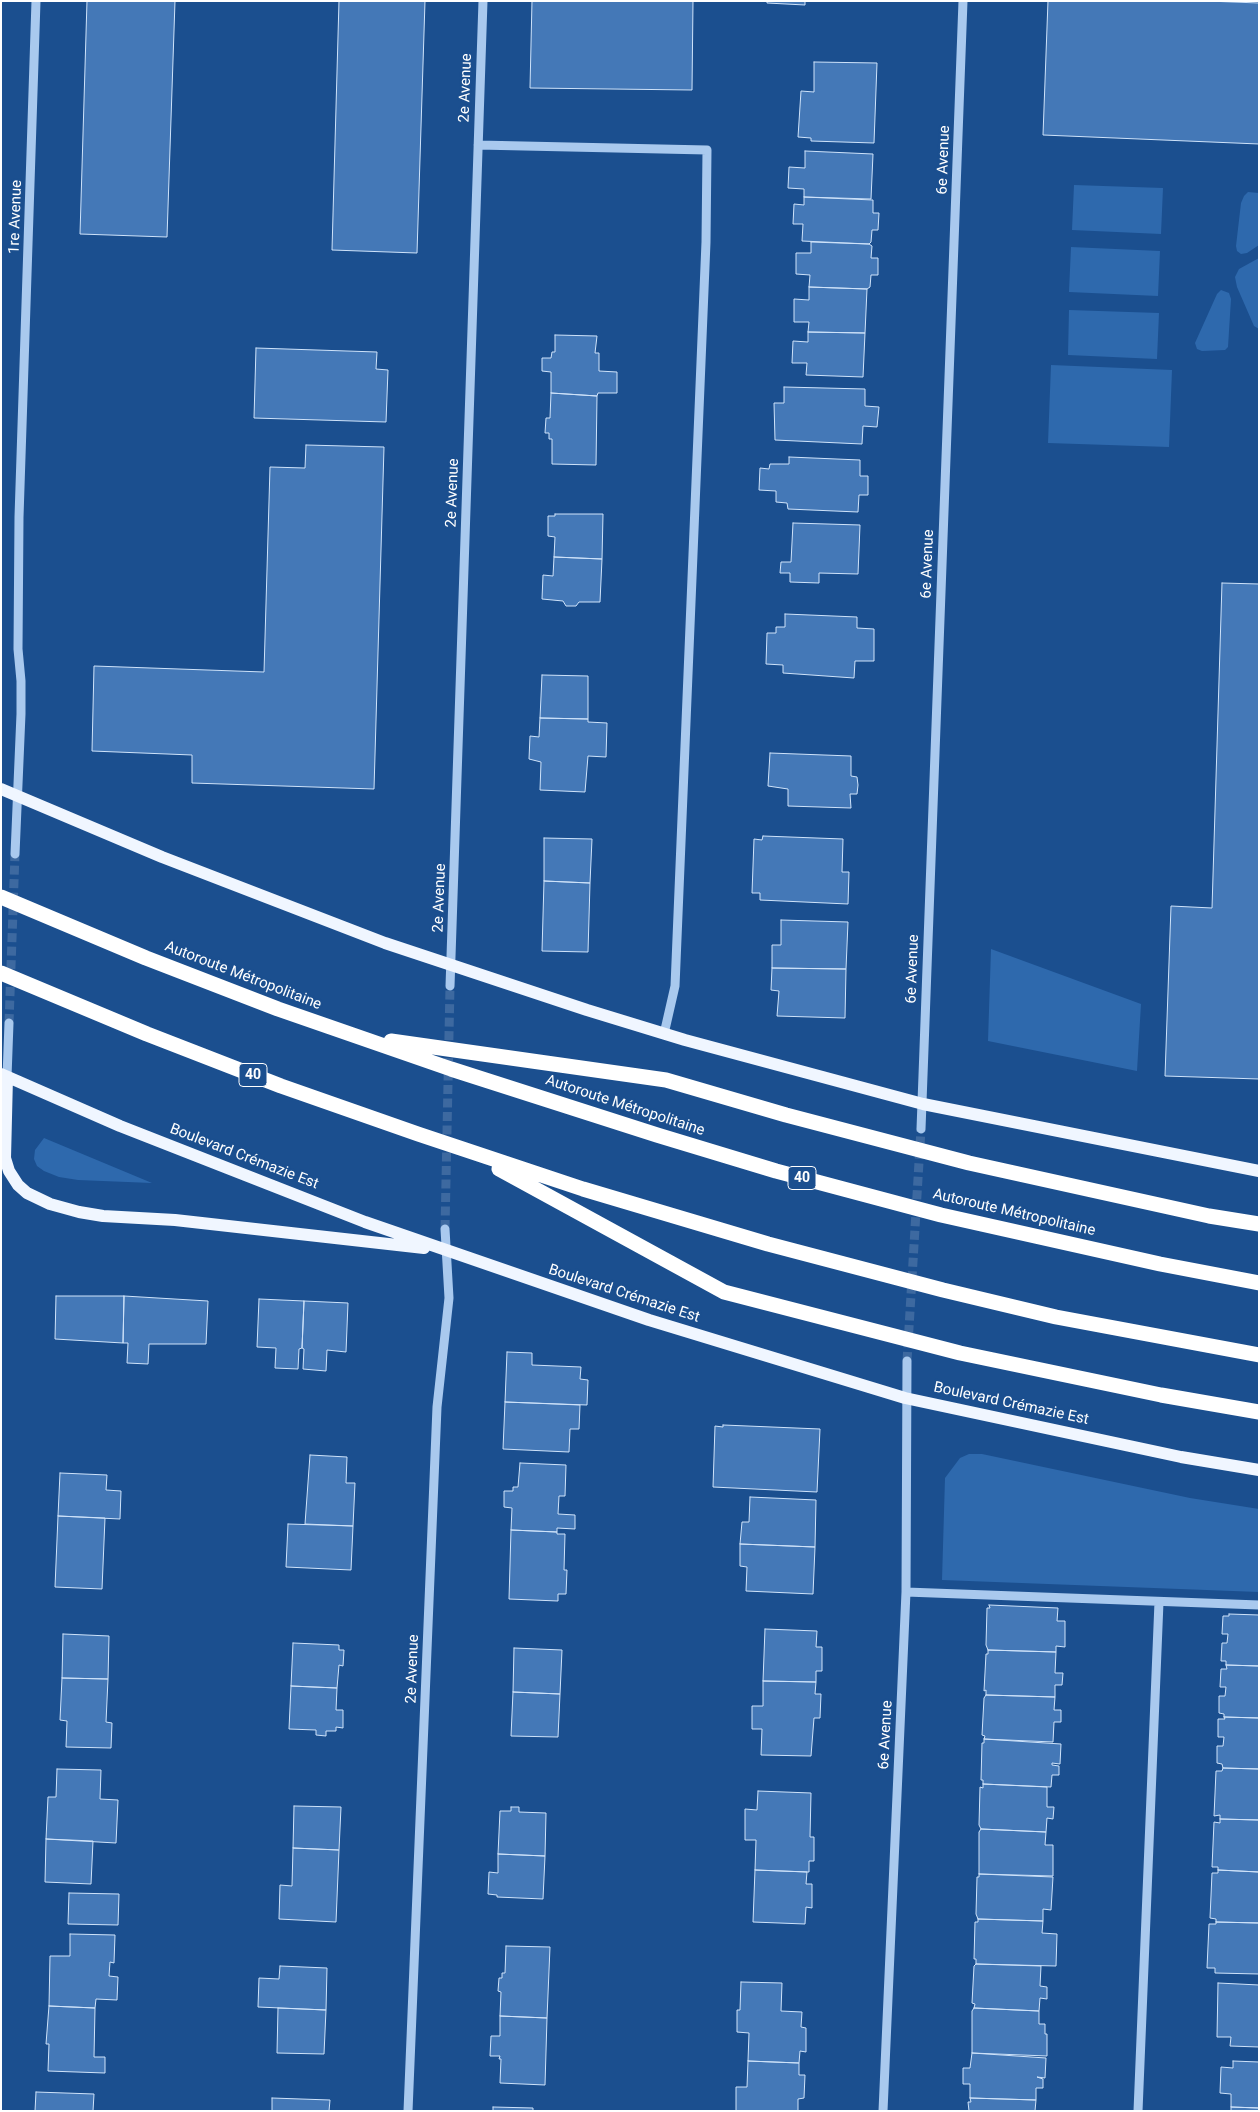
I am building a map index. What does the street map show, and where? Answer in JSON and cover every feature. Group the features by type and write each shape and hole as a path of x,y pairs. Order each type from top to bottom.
{"highway":[{"name":"Autoroute Métropolitaine","path":"1,897 146,958 354,1036 556,1102 785,1173 998,1228 1160,1264 1259,1283"},
{"name":"40","path":"1,973 239,1070 464,1150 592,1192 860,1269 1056,1317 1259,1355"},
{"path":"354,1036 666,1080 786,1115 969,1163 1200,1214 1259,1224"},
{"path":"464,1150 724,1292 969,1355 1161,1396 1259,1412"}],"main road":[{"path":"1,789 162,857 385,943 664,1034 923,1104 1259,1171"},
{"path":"4,1075 5,1158 9,1170 18,1185 27,1193 50,1204 103,1216 175,1220 447,1251"},
{"name":"Boulevard Crémazie Est","path":"4,1075 120,1126 365,1222 649,1320 905,1398 1181,1457 1259,1470"}],"street":[{"name":"1re Avenue","path":"16,854 21,706 18,648 20,517 36,1"},
{"name":"2e Avenue","path":"450,986 483,1"},
{"name":"6e Avenue","path":"921,1129 963,1"},
{"path":"478,145 707,150 706,242 675,986 664,1034"},
{"path":"4,1075 9,1023"},
{"name":"2e Avenue","path":"408,2111 437,1407 448,1315 445,1229"},
{"name":"6e Avenue","path":"883,2111 906,1592 907,1436 905,1398 907,1361"},
{"path":"906,1592 1259,1605"},
{"path":"1138,2111 1159,1602"}],"shaded area":[{"path":"1074,185 1163,188 1161,234 1072,230"},
{"path":"1248,192 1259,193 1259,245 1247,253 1241,254 1237,251 1236,246 1241,203"},
{"path":"1071,247 1160,251 1158,296 1069,292"},
{"path":"1259,258 1259,329 1254,326 1237,287 1235,277 1239,269"},
{"path":"1221,290 1229,293 1231,299 1228,347 1225,350 1202,351 1197,349 1195,343 1217,294"},
{"path":"1069,310 1159,313 1157,359 1068,355"},
{"path":"1051,365 1172,370 1169,447 1048,443"},
{"path":"991,949 1141,1004 1137,1071 988,1041"},
{"path":"44,1138 152,1183 78,1180 59,1177 44,1171 37,1166 34,1159 35,1150"},
{"path":"969,1454 982,1454 1190,1498 1259,1509 1259,1592 942,1580 945,1478 960,1458"}],"building":[{"path":"87,1 175,1 167,237 80,234"},
{"path":"339,1 425,1 417,253 332,250"},
{"path":"532,1 693,1 692,90 530,88"},
{"path":"767,1 805,1 805,5 767,3"},
{"path":"1048,1 1207,1 1259,3 1259,144 1043,135"},
{"path":"814,62 877,63 874,143 811,141 811,138 798,137 801,91 814,92"},
{"path":"805,151 873,154 871,199 804,197 804,189 788,188 789,167 805,168"},
{"path":"804,197 873,200 873,213 879,213 878,230 872,230 871,242 869,244 802,241 803,224 793,224 794,204 804,205"},
{"path":"811,242 869,244 872,246 871,258 878,258 878,275 871,275 870,287 867,289 809,287 810,275 796,274 796,253 811,253"},
{"path":"809,287 867,289 865,333 808,332 809,322 794,322 794,299 809,300"},
{"path":"808,332 865,333 863,377 806,375 807,363 792,363 793,341 808,342"},
{"path":"555,335 597,336 595,353 599,353 599,371 617,372 617,393 598,393 597,396 551,393 551,372 542,371 542,358 551,358 552,352 555,352"},
{"path":"256,348 377,352 376,369 388,370 386,422 254,418"},
{"path":"784,387 865,389 865,406 879,407 877,427 863,426 862,444 775,440 774,403 784,403"},
{"path":"551,393 597,396 596,465 552,464 552,439 549,439 549,433 545,433 546,418 550,418"},
{"path":"306,445 384,447 374,789 192,783 192,755 92,751 94,666 264,672 270,467 305,468"},
{"path":"789,457 860,460 860,476 868,476 868,495 859,495 858,512 788,509 787,503 776,502 776,491 759,490 760,468 769,469 770,464 789,464"},
{"path":"555,514 603,514 602,559 554,557 555,537 548,536 548,516 555,516"},
{"path":"793,523 860,525 858,574 819,573 819,583 790,582 790,573 780,573 781,562 791,562"},
{"path":"554,557 602,559 600,602 579,602 576,606 566,606 563,601 542,599 543,575 553,576"},
{"path":"1222,583 1259,584 1259,1079 1165,1076 1171,906 1212,908"},
{"path":"785,614 857,617 857,628 874,629 874,661 855,661 854,678 783,673 783,665 766,664 767,633 776,633 776,627 785,627"},
{"path":"542,675 588,676 588,719 540,718"},
{"path":"540,718 588,719 588,722 607,723 606,757 588,756 585,792 540,790 541,762 529,759 530,736 539,737"},
{"path":"770,753 851,756 851,776 857,777 858,785 857,794 850,794 851,808 788,806 788,789 768,786"},
{"path":"763,836 843,839 842,872 849,872 848,904 760,900 760,893 752,893 754,839 762,840"},
{"path":"544,838 592,839 590,883 544,881"},
{"path":"544,881 590,883 588,952 542,951"},
{"path":"781,920 848,922 846,969 772,968 772,945 781,945"},
{"path":"772,968 846,969 845,1018 777,1016 779,991 771,990"},
{"path":"56,1296 124,1296 123,1343 55,1339"},
{"path":"124,1296 208,1301 206,1344 149,1344 148,1364 127,1363 128,1343 123,1343"},
{"path":"259,1299 304,1301 302,1348 299,1349 298,1369 275,1368 276,1348 257,1347"},
{"path":"304,1301 348,1303 346,1352 327,1350 326,1371 303,1369"},
{"path":"507,1352 532,1353 532,1365 581,1367 580,1379 588,1380 587,1405 505,1402"},
{"path":"505,1402 580,1405 579,1429 570,1429 569,1452 503,1449"},
{"path":"723,1425 820,1429 817,1492 713,1487 715,1426 723,1427"},
{"path":"310,1455 347,1457 346,1483 355,1483 353,1526 305,1524"},
{"path":"520,1463 566,1465 565,1496 559,1496 558,1514 575,1515 575,1529 557,1528 557,1532 511,1530 512,1508 504,1507 504,1491 513,1491 513,1487 518,1487"},
{"path":"60,1473 107,1475 106,1490 121,1491 120,1519 58,1516"},
{"path":"750,1497 816,1500 815,1547 740,1544 742,1522 749,1522"},
{"path":"58,1516 105,1518 102,1589 55,1587"},
{"path":"288,1524 353,1526 351,1570 286,1567"},
{"path":"511,1530 565,1534 564,1570 567,1570 566,1594 558,1594 558,1601 509,1599"},
{"path":"740,1544 815,1547 813,1594 746,1591 747,1567 740,1566"},
{"path":"989,1605 1058,1608 1057,1621 1065,1621 1065,1647 1056,1646 1056,1652 988,1650 986,1645 987,1608 990,1608"},
{"path":"1229,1614 1259,1615 1259,1666 1226,1665 1226,1661 1221,1661 1222,1643 1227,1643 1228,1634 1222,1634 1223,1616 1229,1616"},
{"path":"765,1629 817,1631 816,1647 822,1647 822,1671 816,1671 816,1682 763,1681"},
{"path":"63,1634 109,1636 108,1679 62,1678"},
{"path":"293,1643 339,1645 339,1650 344,1650 343,1666 339,1665 337,1688 291,1686"},
{"path":"514,1648 562,1650 560,1694 513,1692"},
{"path":"988,1650 1056,1652 1055,1673 1063,1673 1062,1685 1055,1685 1055,1697 986,1695 986,1690 984,1691 986,1654 988,1654"},
{"path":"1226,1665 1259,1666 1259,1718 1224,1717 1224,1714 1219,1713 1219,1696 1225,1696 1226,1687 1220,1687 1221,1669 1227,1669"},
{"path":"62,1678 108,1679 106,1722 112,1723 111,1748 66,1747 67,1721 60,1720"},
{"path":"763,1681 816,1682 815,1694 821,1694 820,1718 814,1718 811,1756 761,1755 762,1729 752,1729 752,1706 763,1706"},
{"path":"291,1686 337,1688 336,1710 343,1710 343,1728 336,1727 336,1731 326,1731 326,1736 316,1735 316,1730 289,1729"},
{"path":"513,1692 560,1694 558,1737 511,1736"},
{"path":"986,1695 1055,1697 1054,1710 1061,1710 1061,1722 1054,1722 1053,1742 984,1739 985,1736 982,1735 984,1698"},
{"path":"1224,1717 1259,1718 1259,1769 1223,1768 1222,1764 1217,1763 1217,1746 1223,1746 1224,1737 1218,1737 1218,1719 1225,1719"},
{"path":"984,1739 1061,1744 1060,1764 1052,1763 1052,1765 1059,1766 1059,1775 1052,1775 1051,1787 983,1784 983,1780 981,1780 982,1743 984,1743"},
{"path":"1223,1768 1259,1769 1259,1820 1220,1819 1220,1815 1214,1816 1216,1771 1222,1771"},
{"path":"57,1769 101,1770 100,1799 118,1800 116,1843 46,1839 48,1797 56,1797"},
{"path":"983,1784 1047,1787 1047,1807 1054,1807 1053,1819 1047,1818 1046,1832 981,1829 979,1825 980,1787 983,1788"},
{"path":"758,1791 811,1793 810,1837 814,1837 814,1861 809,1861 809,1872 755,1870 756,1840 745,1840 745,1809 757,1810"},
{"path":"294,1806 341,1807 339,1850 293,1848"},
{"path":"511,1807 519,1807 519,1812 546,1813 545,1856 498,1854 500,1811 511,1811"},
{"path":"1220,1819 1259,1820 1259,1872 1218,1870 1218,1867 1212,1867 1214,1822 1220,1823"},
{"path":"981,1829 1046,1832 1045,1845 1053,1845 1053,1876 979,1874 979,1832"},
{"path":"46,1839 93,1841 91,1884 45,1882"},
{"path":"293,1848 339,1850 336,1922 279,1919 280,1885 292,1886"},
{"path":"498,1854 545,1856 543,1899 497,1897 497,1895 488,1894 489,1872 498,1873"},
{"path":"755,1870 807,1872 806,1884 812,1884 812,1908 806,1907 805,1924 753,1922"},
{"path":"1218,1870 1259,1872 1259,1923 1216,1922 1216,1919 1210,1918 1212,1873 1218,1873"},
{"path":"979,1874 1053,1877 1051,1910 1043,1909 1043,1921 978,1919 976,1914 977,1877 979,1877"},
{"path":"69,1893 119,1894 118,1925 68,1924"},
{"path":"978,1919 1043,1921 1042,1933 1057,1934 1056,1966 976,1964 976,1959 974,1959 975,1922 978,1922"},
{"path":"1216,1922 1259,1923 1259,1974 1215,1973 1215,1968 1207,1968 1209,1924 1216,1924"},
{"path":"70,1934 115,1935 114,1963 110,1962 109,1976 118,1977 117,2000 96,1999 95,2008 49,2006 50,1956 70,1956"},
{"path":"506,1946 550,1947 547,2018 500,2016 501,1992 498,1991 499,1978 502,1978 502,1973 505,1973"},
{"path":"976,1964 1041,1966 1040,1986 1047,1987 1047,1999 1040,1998 1039,2011 974,2008 975,2004 972,2003 974,1966"},
{"path":"280,1966 327,1968 326,2010 258,2007 259,1978 279,1979"},
{"path":"741,1982 782,1983 781,2011 802,2012 801,2027 806,2028 806,2052 800,2051 799,2063 748,2061 749,2033 737,2032 737,2010 740,2010"},
{"path":"1218,1983 1259,1985 1259,2047 1230,2046 1231,2037 1217,2037"},
{"path":"49,2006 95,2008 94,2057 105,2057 105,2073 48,2071 49,2044 46,2044"},
{"path":"278,2008 326,2010 324,2054 277,2053"},
{"path":"974,2008 1039,2011 1039,2024 1045,2024 1045,2034 1047,2034 1047,2056 972,2053 972,2011"},
{"path":"500,2016 547,2018 545,2085 500,2083 500,2056 490,2056 491,2036 500,2036"},
{"path":"972,2053 1046,2058 1045,2078 1037,2077 1043,2079 1043,2088 1036,2088 1036,2100 970,2098 970,2084 963,2084 963,2068 970,2068"},
{"path":"748,2061 799,2063 799,2075 805,2075 804,2098 798,2099 798,2111 736,2111 736,2087 747,2087"},
{"path":"1233,2061 1259,2062 1259,2108 1231,2107 1231,2094 1220,2093 1221,2067 1233,2068"},
{"path":"36,2092 94,2094 93,2111 35,2111"},
{"path":"272,2098 330,2100 329,2111 272,2111"},
{"path":"970,2098 1036,2100 1035,2111 969,2111 968,2102 971,2102"},
{"path":"493,2107 533,2108 533,2111 493,2111"},
{"path":"1231,2107 1259,2108 1259,2111 1231,2111"}],"tunnel":[{"path":"9,1023 15,854"},
{"path":"445,1229 450,986"},
{"path":"907,1361 921,1129"}]}
